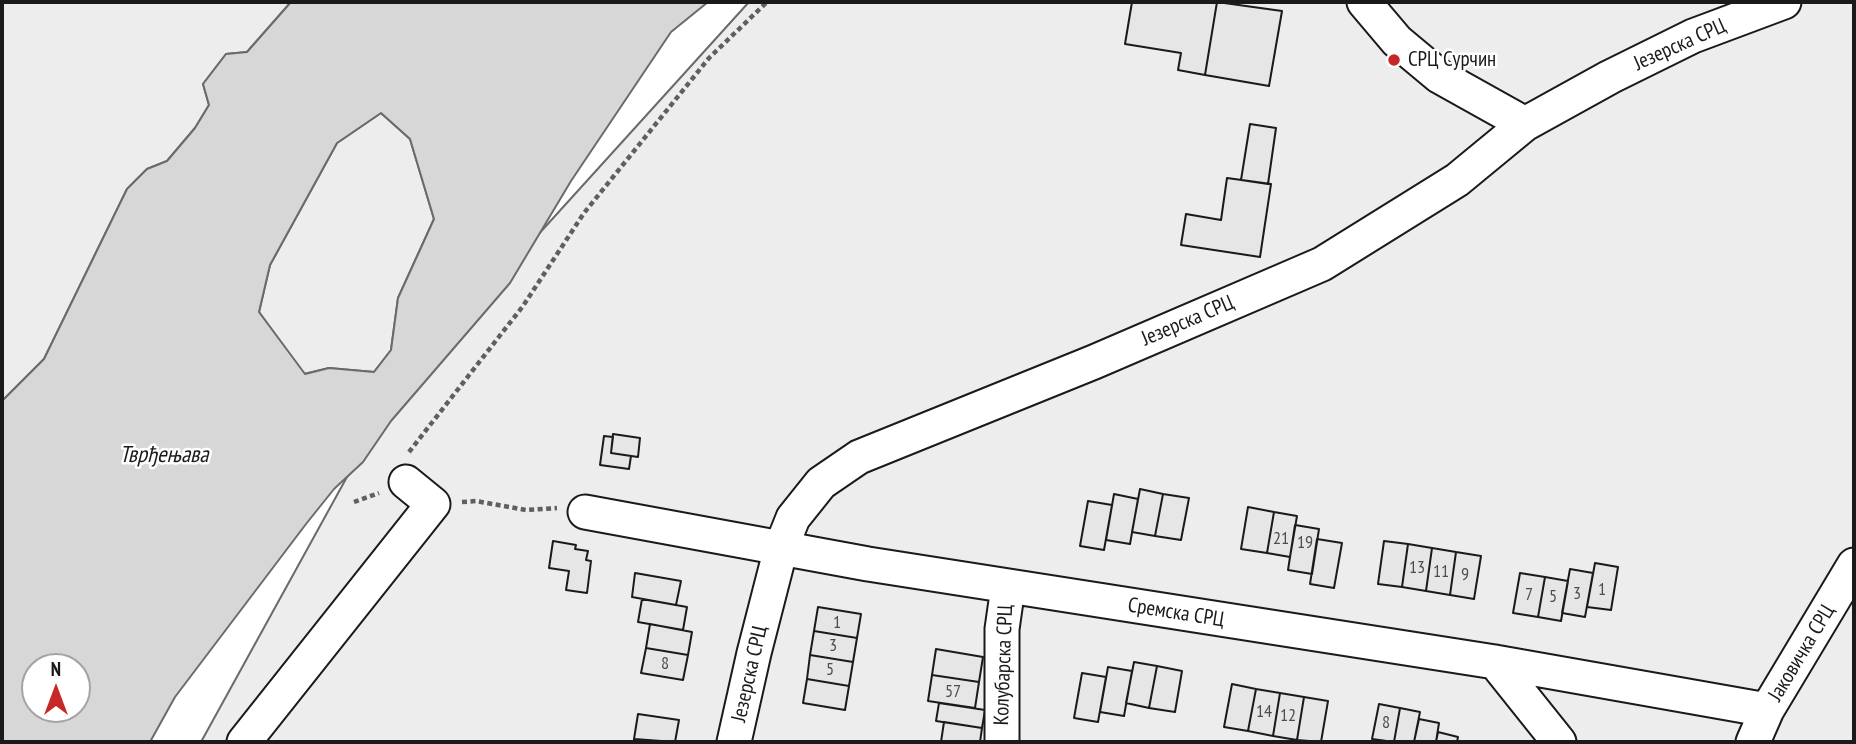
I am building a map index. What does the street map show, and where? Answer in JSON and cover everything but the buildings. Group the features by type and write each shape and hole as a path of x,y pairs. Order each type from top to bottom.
{"street":[{"path":"1364,2 1397,41 1439,76 1525,124"},
{"name":"Језерска СРЦ","path":"734,742 781,548 793,518 821,483 859,457 1094,362 1322,264 1457,180 1525,124 1610,77 1693,36 1784,2"},
{"path":"244,742 433,504 406,482"},
{"name":"Сремска СРЦ","path":"585,512 1008,587 1495,662 1767,710"},
{"name":"Јаковичка СРЦ","path":"1753,742 1767,710 1854,565"},
{"name":"Колубарска СРЦ","path":"1002,742 1002,629 1008,587"},
{"path":"1495,662 1559,742"}],"path":[{"path":"354,502 406,482 402,460 523,306 584,213 709,58 767,2"},
{"path":"433,504 476,501 526,510 558,508 585,512"}],"shaded area":[{"path":"2,2 291,2 247,52 226,54 203,84 209,105 195,128 167,161 147,169 127,189 44,359 2,401"},
{"path":"749,2 1854,2 1854,742 201,742 391,397"},
{"path":"381,113 410,139 434,219 398,298 391,350 374,372 329,368 304,374 259,312 270,265 337,143"}],"water":[{"name":"Тврђењава","path":"291,2 708,2 671,32 571,181 510,283 391,421 363,462 334,489 306,524 175,697 150,742 2,742 2,401 44,359 127,189 147,169 167,161 195,128 209,105 203,84 226,54 247,52","holes":["381,113 410,139 434,219 398,298 391,350 374,372 329,368 305,374 259,312 270,265 337,143"]}],"place":[{"name":"СРЦ Сурчин","path":"1394,60"}]}
